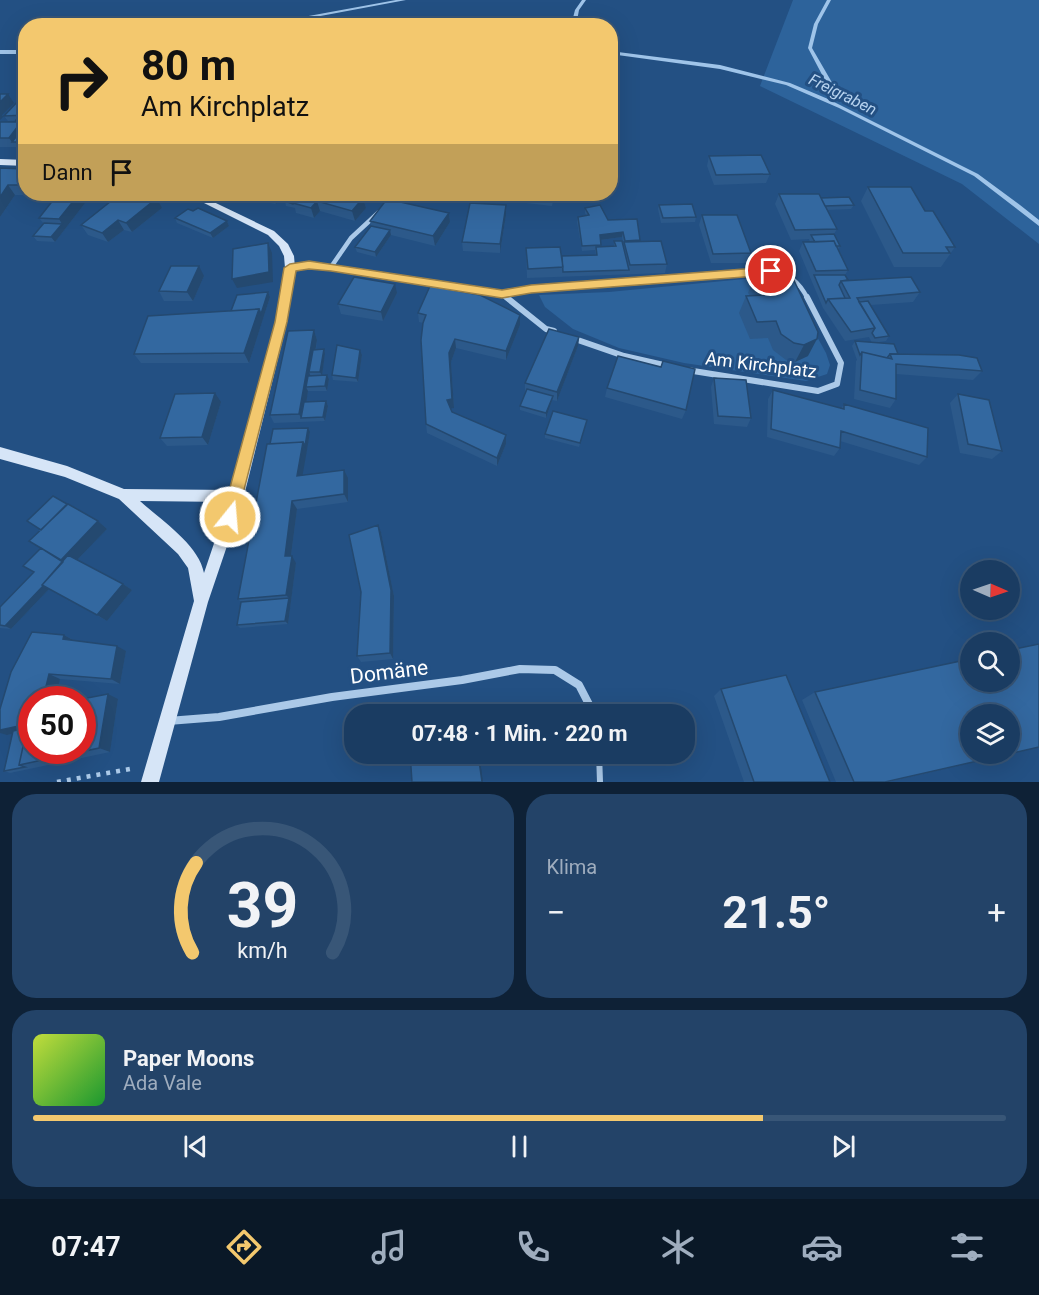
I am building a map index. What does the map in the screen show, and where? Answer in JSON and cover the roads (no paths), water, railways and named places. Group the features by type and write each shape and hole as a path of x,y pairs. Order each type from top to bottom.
{"main road":[{"path":"0,162 18,163"},
{"path":"150,782 201,602 237,496 281,322 290,268 289,256 283,244 271,232 206,201"},
{"path":"0,453 67,472 124,495 183,549 195,565 201,602"},
{"path":"124,495 237,496"}],"street":[{"path":"331,267 351,238 377,213 395,201"},
{"name":"Am Kirchplatz","path":"290,268 309,265 331,267 502,294 531,289 771,271 786,275 800,284 841,363 837,384 818,391 709,375 624,356 568,336"},
{"name":"Am Kirchplatz","path":"502,294 546,329 557,333"},
{"name":"Domäne","path":"167,721 219,717 332,697 462,681 520,669 555,670 579,685 589,704"}],"lane":[{"path":"599,764 600,782"}],"waterway":[{"name":"Freigraben","path":"302,18 404,0"},
{"name":"Freigraben","path":"575,18 584,0"},
{"path":"829,0 816,24 810,48 831,86 831,102"},
{"name":"Freigraben","path":"0,52 18,52"},
{"name":"Freigraben","path":"618,53 720,67 788,84 841,107 976,175 1039,224"}]}
